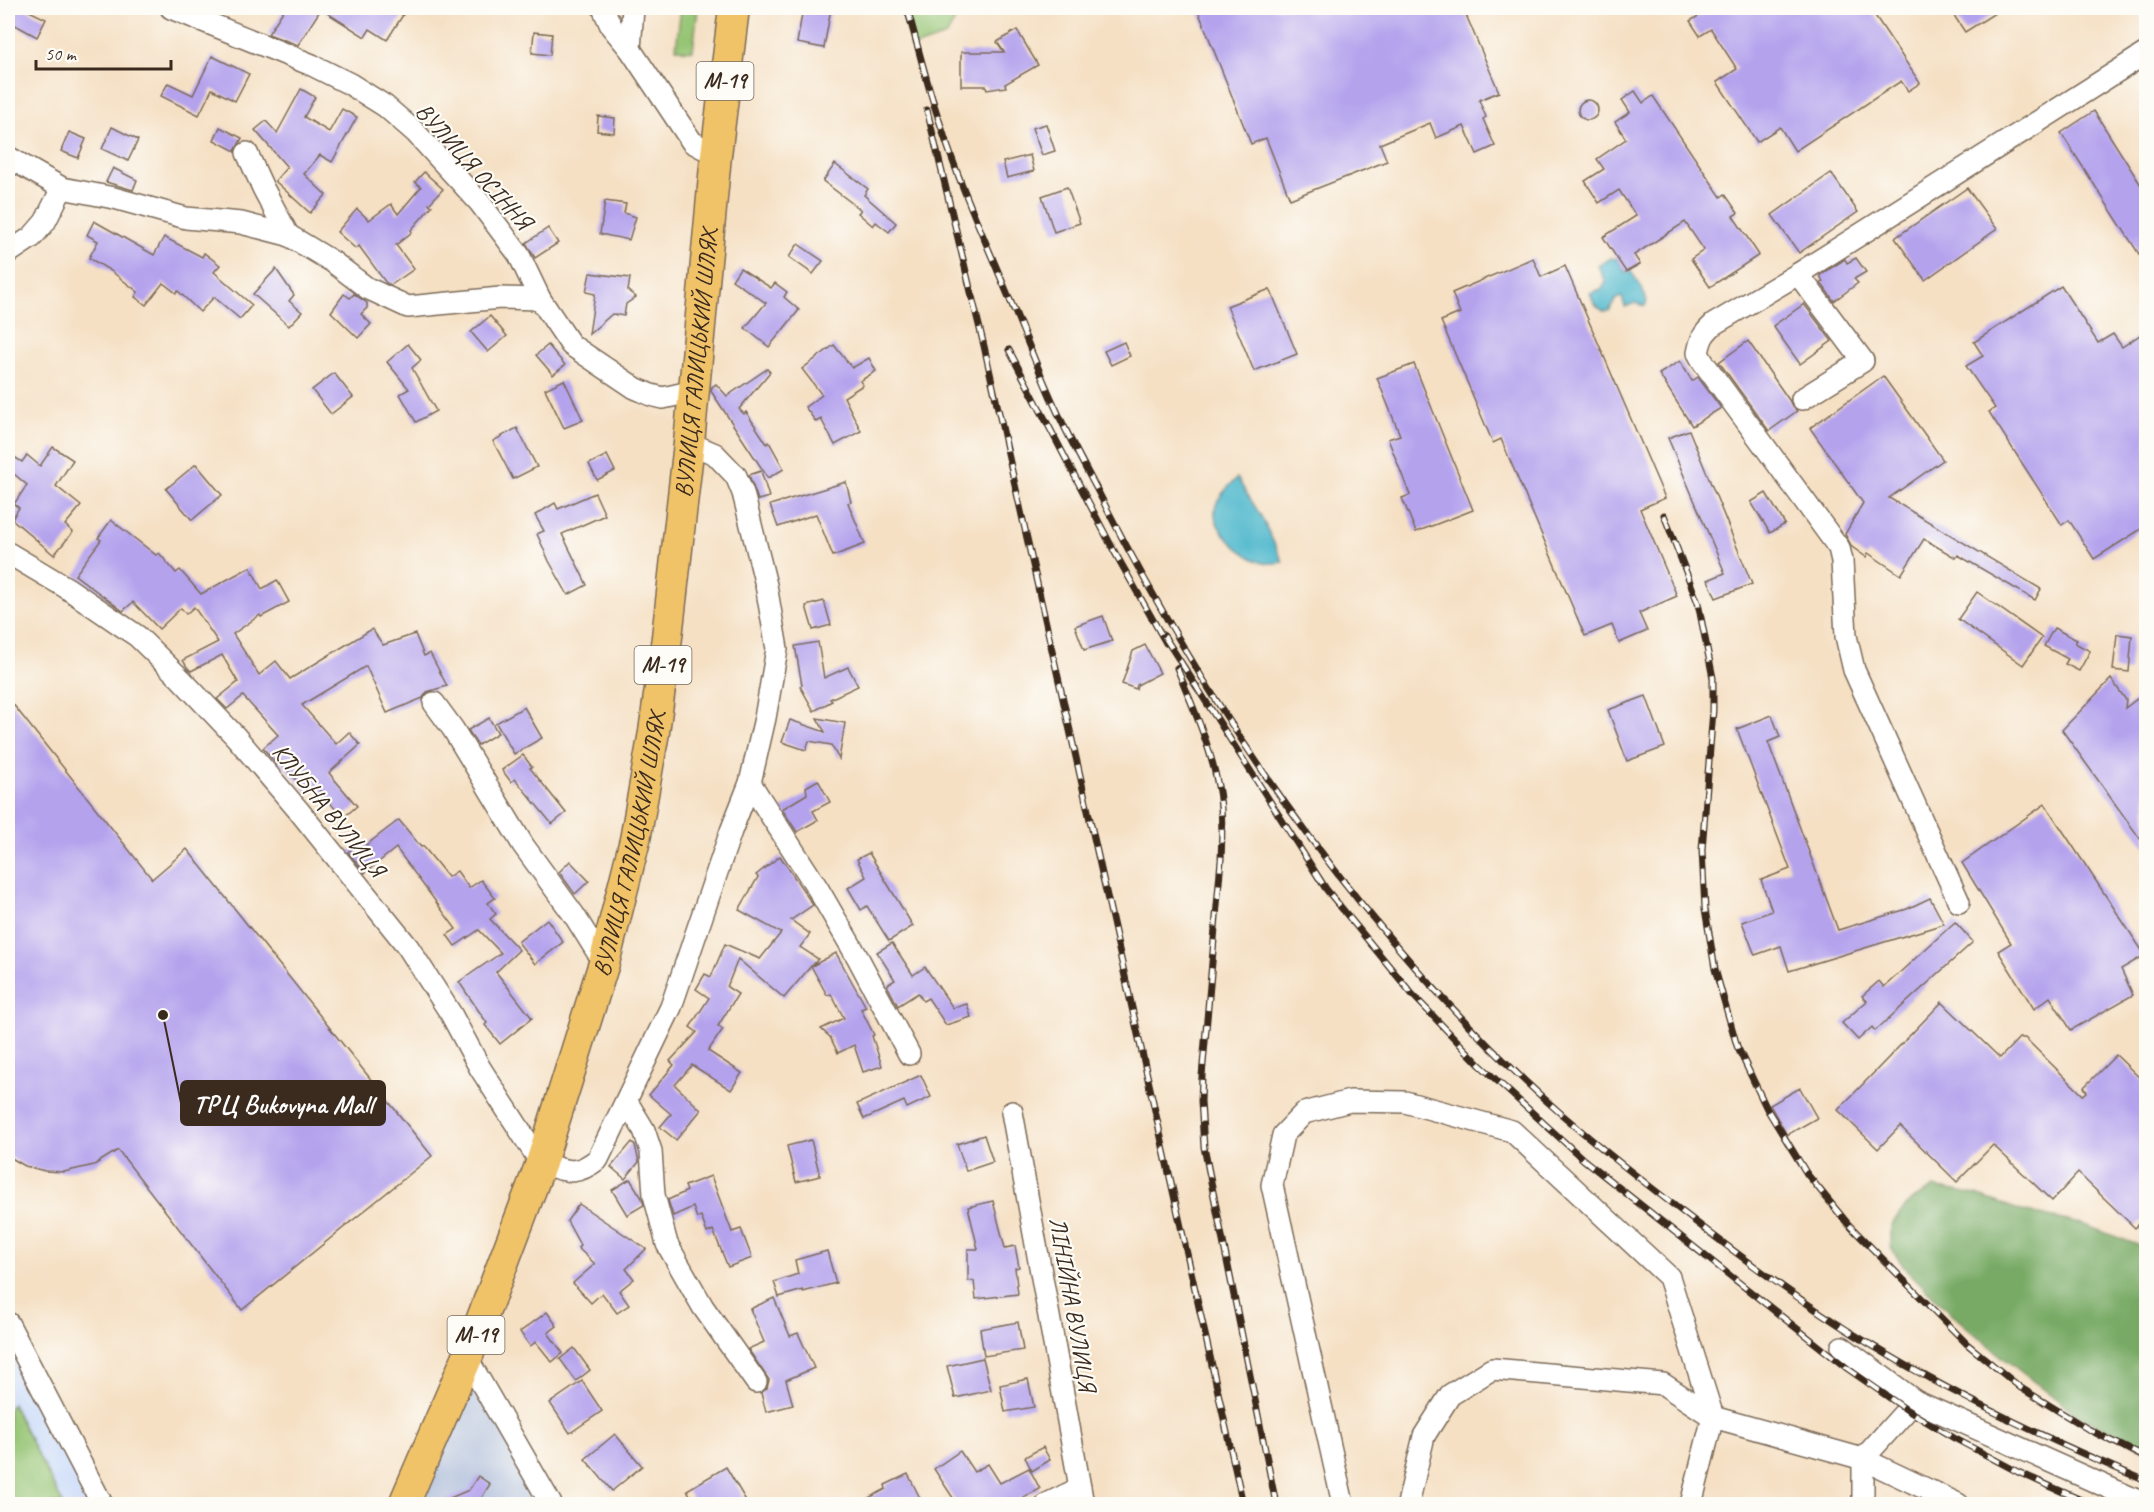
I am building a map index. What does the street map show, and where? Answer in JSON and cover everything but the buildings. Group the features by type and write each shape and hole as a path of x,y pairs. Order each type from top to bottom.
{"highway":[{"name":"ВУЛИЦЯ ГАЛИЦЬКИЙ ШЛЯХ","path":"404,1504 467,1358 541,1163 603,963 635,840 654,732 689,444 716,155 734,8"}],"street":[{"name":"ВУЛИЦЯ ОСІННЯ","path":"171,8 312,65 350,84 385,106 414,132 480,203 519,255 540,299 570,345 635,388 663,398 694,391"},
{"path":"603,8 611,26 630,49 692,142 716,155"},
{"path":"630,49 633,8"},
{"path":"1959,902 1854,670 1846,636 1842,561 1839,548 1698,353 1703,334 1714,324 2146,53"},
{"path":"247,153 288,235"},
{"path":"8,158 62,189 114,198 186,218 241,223 288,235 333,262 367,288 408,307 500,298 540,299"},
{"path":"8,253 32,237 45,222 62,189"},
{"path":"1798,273 1863,361 1802,399"},
{"path":"541,1163 568,1171 583,1170 598,1159 627,1102 671,1007 731,831 750,783 765,718 777,649 766,585 743,493 736,476 715,454 689,444"},
{"name":"КЛУБНА ВУЛИЦЯ","path":"8,553 67,588 137,636 236,737 299,811 408,947 451,1014 480,1068 541,1163"},
{"path":"434,703 453,729 522,845 574,915 603,963"},
{"path":"750,783 847,938 909,1054"},
{"path":"1343,1504 1272,1185 1283,1135 1304,1113 1350,1101 1405,1102 1486,1122 1512,1131 1669,1277 1713,1417 1691,1504"},
{"path":"627,1102 644,1130 651,1151 654,1195 667,1245 703,1307 756,1382"},
{"name":"ЛІНІЙНА ВУЛИЦЯ","path":"1012,1112 1082,1496"},
{"path":"8,1323 102,1504"},
{"path":"1842,1347 1915,1401 2145,1504"},
{"path":"467,1358 551,1504"},
{"path":"1408,1504 1424,1436 1450,1395 1492,1369 1663,1384 1713,1417 1863,1459 1958,1504"},
{"path":"1863,1504 1863,1459 1915,1401"},
{"path":"1047,1504 1082,1496"}],"shaded area":[{"path":"8,1325 100,1504 8,1504"},
{"path":"465,1349 555,1504 400,1504"}],"green space":[{"path":"681,8 698,8 693,50 685,51 676,48"},
{"path":"902,8 962,8 946,36 911,48"},
{"path":"1934,1187 1977,1195 2022,1211 2082,1224 2146,1248 2146,1450 2076,1414 2002,1357 1948,1311 1904,1267 1891,1248 1891,1225 1911,1200"},
{"path":"12,1404 63,1504 8,1504 8,1410"}],"water":[{"path":"1611,258 1617,259 1626,273 1630,270 1641,286 1647,301 1645,306 1635,303 1625,307 1622,297 1616,299 1609,311 1603,311 1594,303 1590,293 1601,289 1606,282 1598,266"},
{"path":"1237,478 1261,516 1283,562 1264,563 1248,556 1224,535 1219,526 1216,505 1223,492"}],"railway":[{"path":"907,8 947,146 1045,384 1075,449 1149,588 1194,665 1242,740 1292,813 1346,885 1403,953 1463,1019 1565,1117 1646,1184 1776,1282 1821,1313 1936,1382 2040,1434 2146,1481"},
{"path":"927,110 984,346 1243,1504"},
{"path":"1009,350 1114,551 1166,643"},
{"path":"1664,515 1698,603 1713,678 1713,710 1702,850 1705,909 1715,969 1737,1046 1767,1109 1807,1174 1848,1224 1967,1344 2021,1388 2088,1429 2146,1458"},
{"path":"1164,636 1326,889 1412,994 1480,1065 1584,1160 1848,1369 1907,1410 1954,1438 2018,1472 2090,1504"},
{"path":"1177,668 1200,726 1220,795 1221,860 1202,1076 1204,1147 1276,1504"}],"place":[{"name":"ТРЦ Bukovyna Mall","path":"163,1015"}]}
